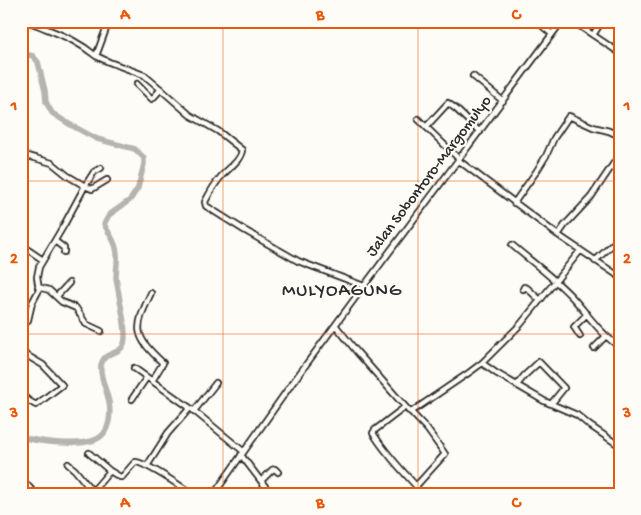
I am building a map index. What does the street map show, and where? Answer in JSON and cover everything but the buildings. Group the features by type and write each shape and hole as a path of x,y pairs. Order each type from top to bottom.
{"street":[{"path":"22,21 69,37 96,56 144,75 190,115 215,129 242,150 240,157 220,178 208,196 205,202 206,206 298,260 364,286"},
{"path":"96,56 109,21"},
{"path":"536,21 552,34"},
{"name":"Jalan Sobontoro-Margomulyo","path":"214,494 364,286 562,21"},
{"path":"572,21 620,53"},
{"path":"593,35 602,21"},
{"path":"473,76 503,101"},
{"path":"137,84 152,99 161,89"},
{"path":"426,127 448,103 480,132"},
{"path":"514,203 536,172 554,138 569,116 620,136"},
{"path":"418,119 458,160 580,251 620,277"},
{"path":"21,154 52,163 68,176 92,189 107,180"},
{"path":"558,234 591,197 620,154"},
{"path":"21,164 27,156"},
{"path":"21,329 28,320 31,306 38,292 37,273 43,260 92,174 101,168"},
{"path":"55,241 64,248 64,252"},
{"path":"595,261 614,243"},
{"path":"21,245 43,260"},
{"path":"512,245 557,281 606,336 620,347"},
{"path":"411,412 482,363 520,325 580,251"},
{"path":"57,296 69,282"},
{"path":"38,287 49,290 62,302 76,308 86,324 101,331"},
{"path":"523,289 526,287 540,300"},
{"path":"151,293 140,317 139,332 150,351 163,364 152,380"},
{"path":"580,336 574,326 587,314"},
{"path":"336,326 405,407 422,424 445,454 416,486"},
{"path":"594,348 606,336"},
{"path":"21,352 43,365 62,385 36,405 32,404 21,394"},
{"path":"517,385 539,362 564,388 551,404"},
{"path":"482,363 551,404 577,415 620,446"},
{"path":"134,368 192,410 242,453 271,494"},
{"path":"132,399 147,377"},
{"path":"147,466 168,433 192,410 216,382"},
{"path":"405,407 373,433 378,442 421,494"},
{"path":"89,453 110,471 121,477 135,462 140,462 193,494"},
{"path":"68,464 91,493 110,471"},
{"path":"261,481 272,470 275,469 278,472"},
{"path":"21,478 35,494"}],"waterway":[{"path":"21,53 33,56 38,62 46,102 52,113 97,139 135,149 144,158 138,188 130,200 109,215 104,224 117,252 116,278 125,331 123,346 118,351 105,357 101,365 101,373 110,407 107,428 97,439 80,443 38,441 21,437"}],"district":[{"name":"MULYOAGUNG","path":"342,291"}]}
